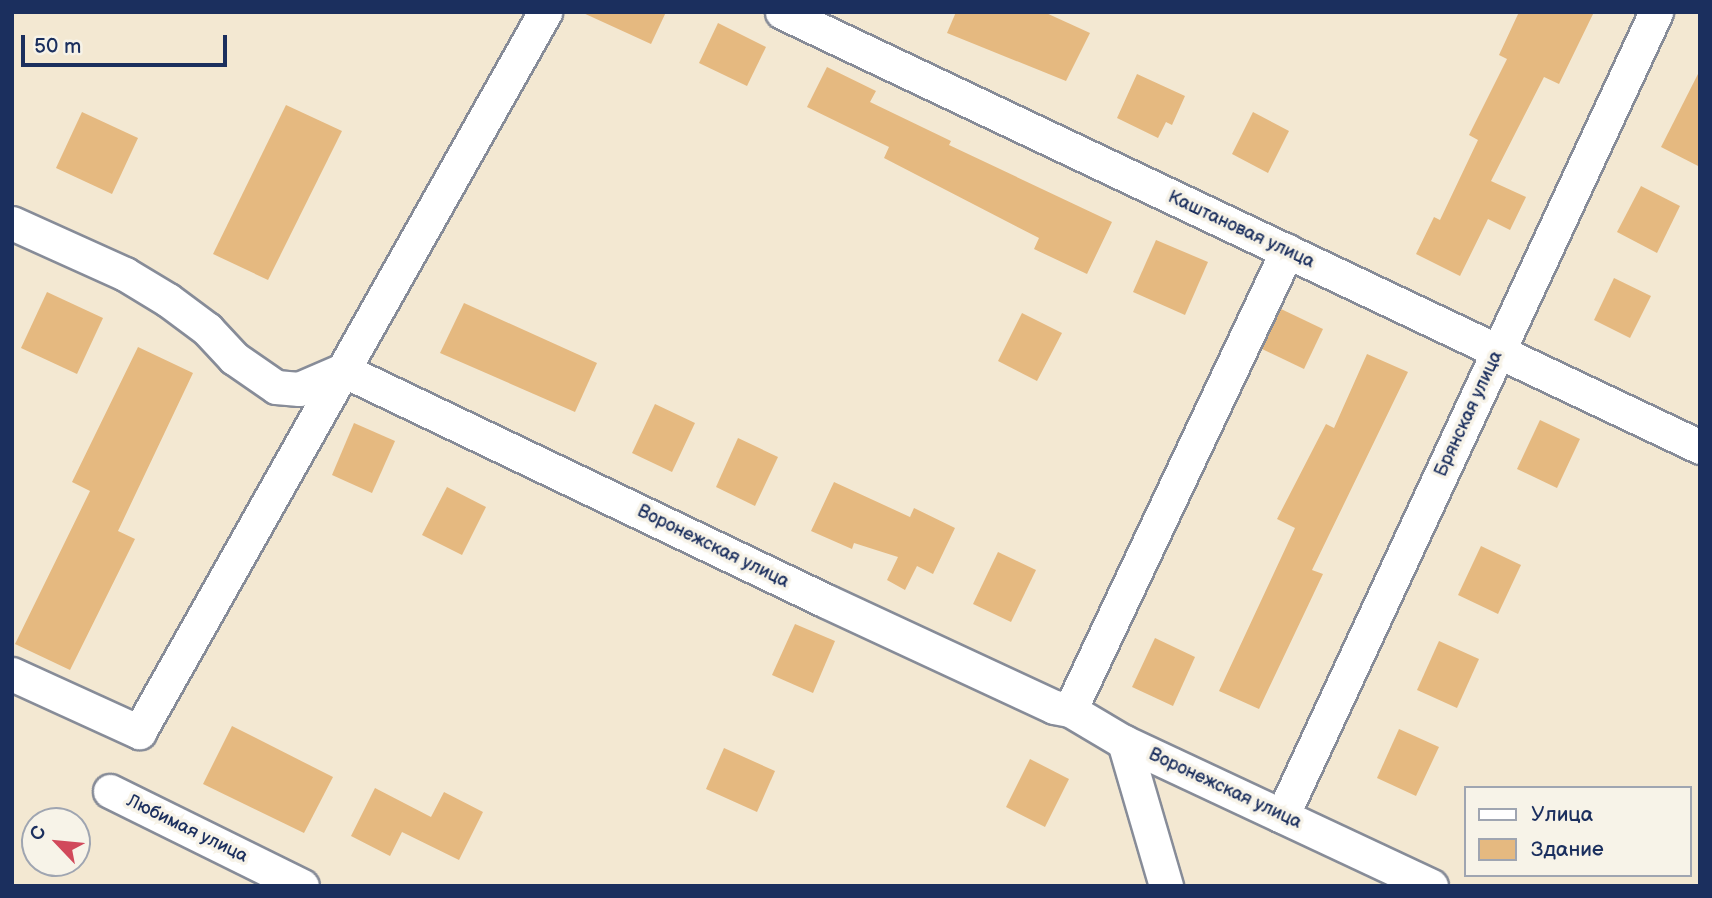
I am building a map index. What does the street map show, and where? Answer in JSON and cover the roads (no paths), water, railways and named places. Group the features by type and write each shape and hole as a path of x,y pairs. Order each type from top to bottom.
{"street":[{"path":"12,674 139,732 545,12"},
{"name":"Каштановая улица","path":"782,12 1700,447"},
{"name":"Брянская улица","path":"1282,816 1656,12"},
{"path":"12,223 125,274 168,300 207,329 234,358 276,387 299,389 343,370"},
{"path":"1070,710 1287,251"},
{"name":"Воронежская улица","path":"343,370 852,613 1054,707 1070,710 1124,741 1431,886"},
{"path":"1124,741 1166,886"},
{"name":"Любимая улица","path":"110,791 302,886"}]}
